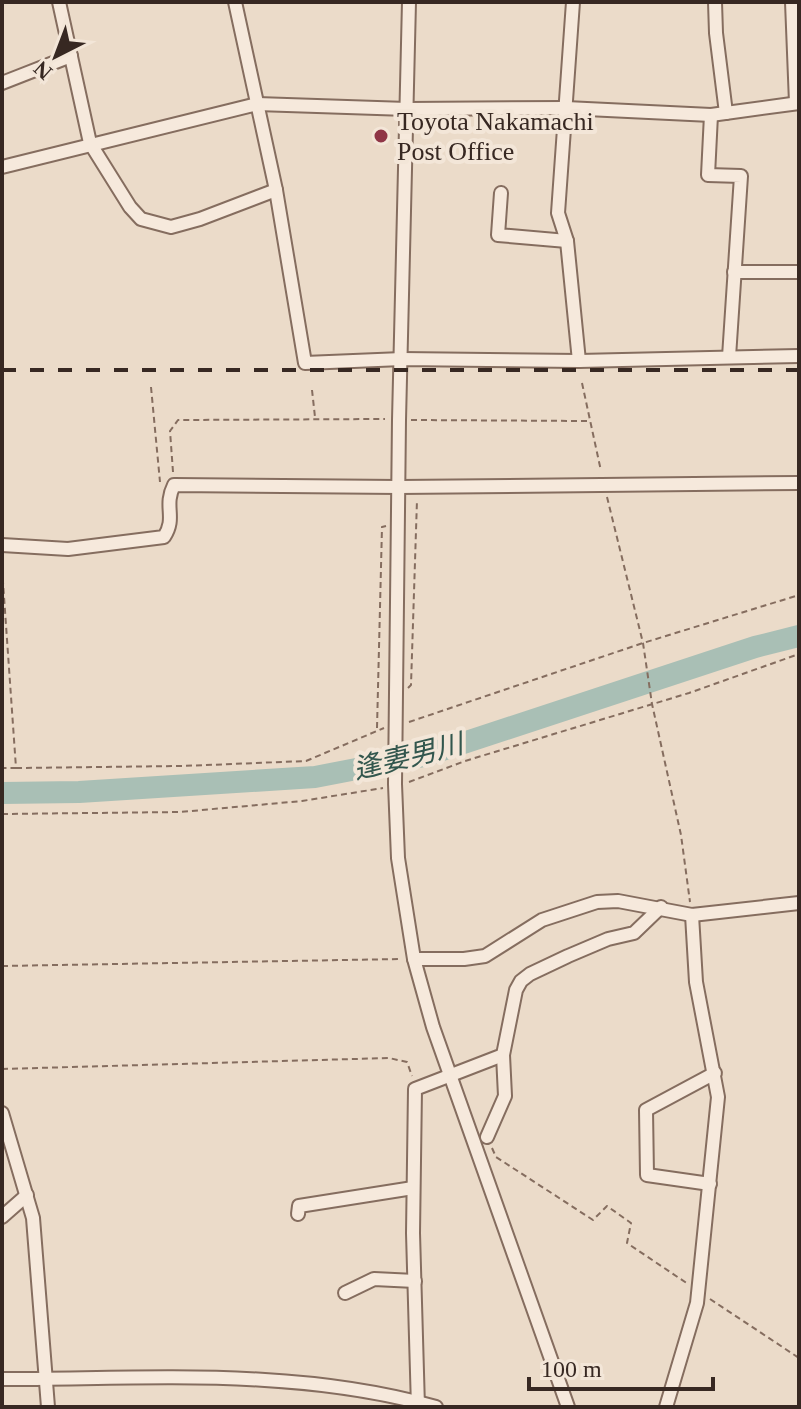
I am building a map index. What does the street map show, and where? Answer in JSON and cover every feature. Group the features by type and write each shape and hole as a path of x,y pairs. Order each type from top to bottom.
{"street":[{"path":"59,2 90,143 130,207 141,219 171,227 276,190"},
{"path":"235,2 276,190 305,363 402,359 579,361 799,356"},
{"path":"409,2 399,420 395,784 398,858 414,959 449,1075 568,1407"},
{"path":"573,2 558,213 567,241 579,361"},
{"path":"715,2 726,113"},
{"path":"2,167 257,104 407,109 566,108 711,115 797,103 792,2"},
{"path":"2,83 71,56"},
{"path":"711,115 708,175 741,176 729,357"},
{"path":"501,193 498,235 567,241"},
{"path":"734,272 799,272"},
{"path":"2,545 68,549 164,537 171,526 168,497 174,485 399,487 799,483"},
{"path":"414,959 485,956 542,920 597,902 618,901 692,915 798,906"},
{"path":"487,1137 505,1096 503,1055 516,990 521,981 608,939 634,933 661,907"},
{"path":"666,1407 697,1303 718,1097 696,982 692,915"},
{"path":"418,1404 413,1188 415,1089 503,1055"},
{"path":"710,1184 647,1175 646,1110 715,1073"},
{"path":"2,1113 33,1218 48,1407"},
{"path":"298,1214 299,1206 413,1188"},
{"path":"2,1217 27,1195"},
{"path":"345,1293 374,1279 415,1281"},
{"path":"2,1379 143,1376 321,1383 436,1407"}],"path":[{"path":"582,383 643,643 652,704 681,835 692,915"},
{"path":"151,387 160,481"},
{"path":"312,390 315,418"},
{"path":"174,485 170,431 178,420 591,421"},
{"path":"396,701 411,685 418,485"},
{"path":"377,729 382,527 399,521"},
{"path":"2,568 16,768"},
{"path":"2,768 306,761 377,729 396,731 643,643 799,595"},
{"path":"2,814 180,812 302,801 376,790 414,781 465,761 652,704 799,654"},
{"path":"2,966 414,959"},
{"path":"2,1069 389,1058 407,1062 415,1089"},
{"path":"487,1137 496,1157 593,1220 607,1206 631,1223 627,1243 799,1358"}],"waterway":[{"name":"逢妻男川","path":"2,793 79,792 315,777 424,756 755,647 799,636"}],"railway":[{"path":"2,370 799,370"}],"place":[{"name":"Toyota Nakamachi Post Office","path":"381,136"}]}
